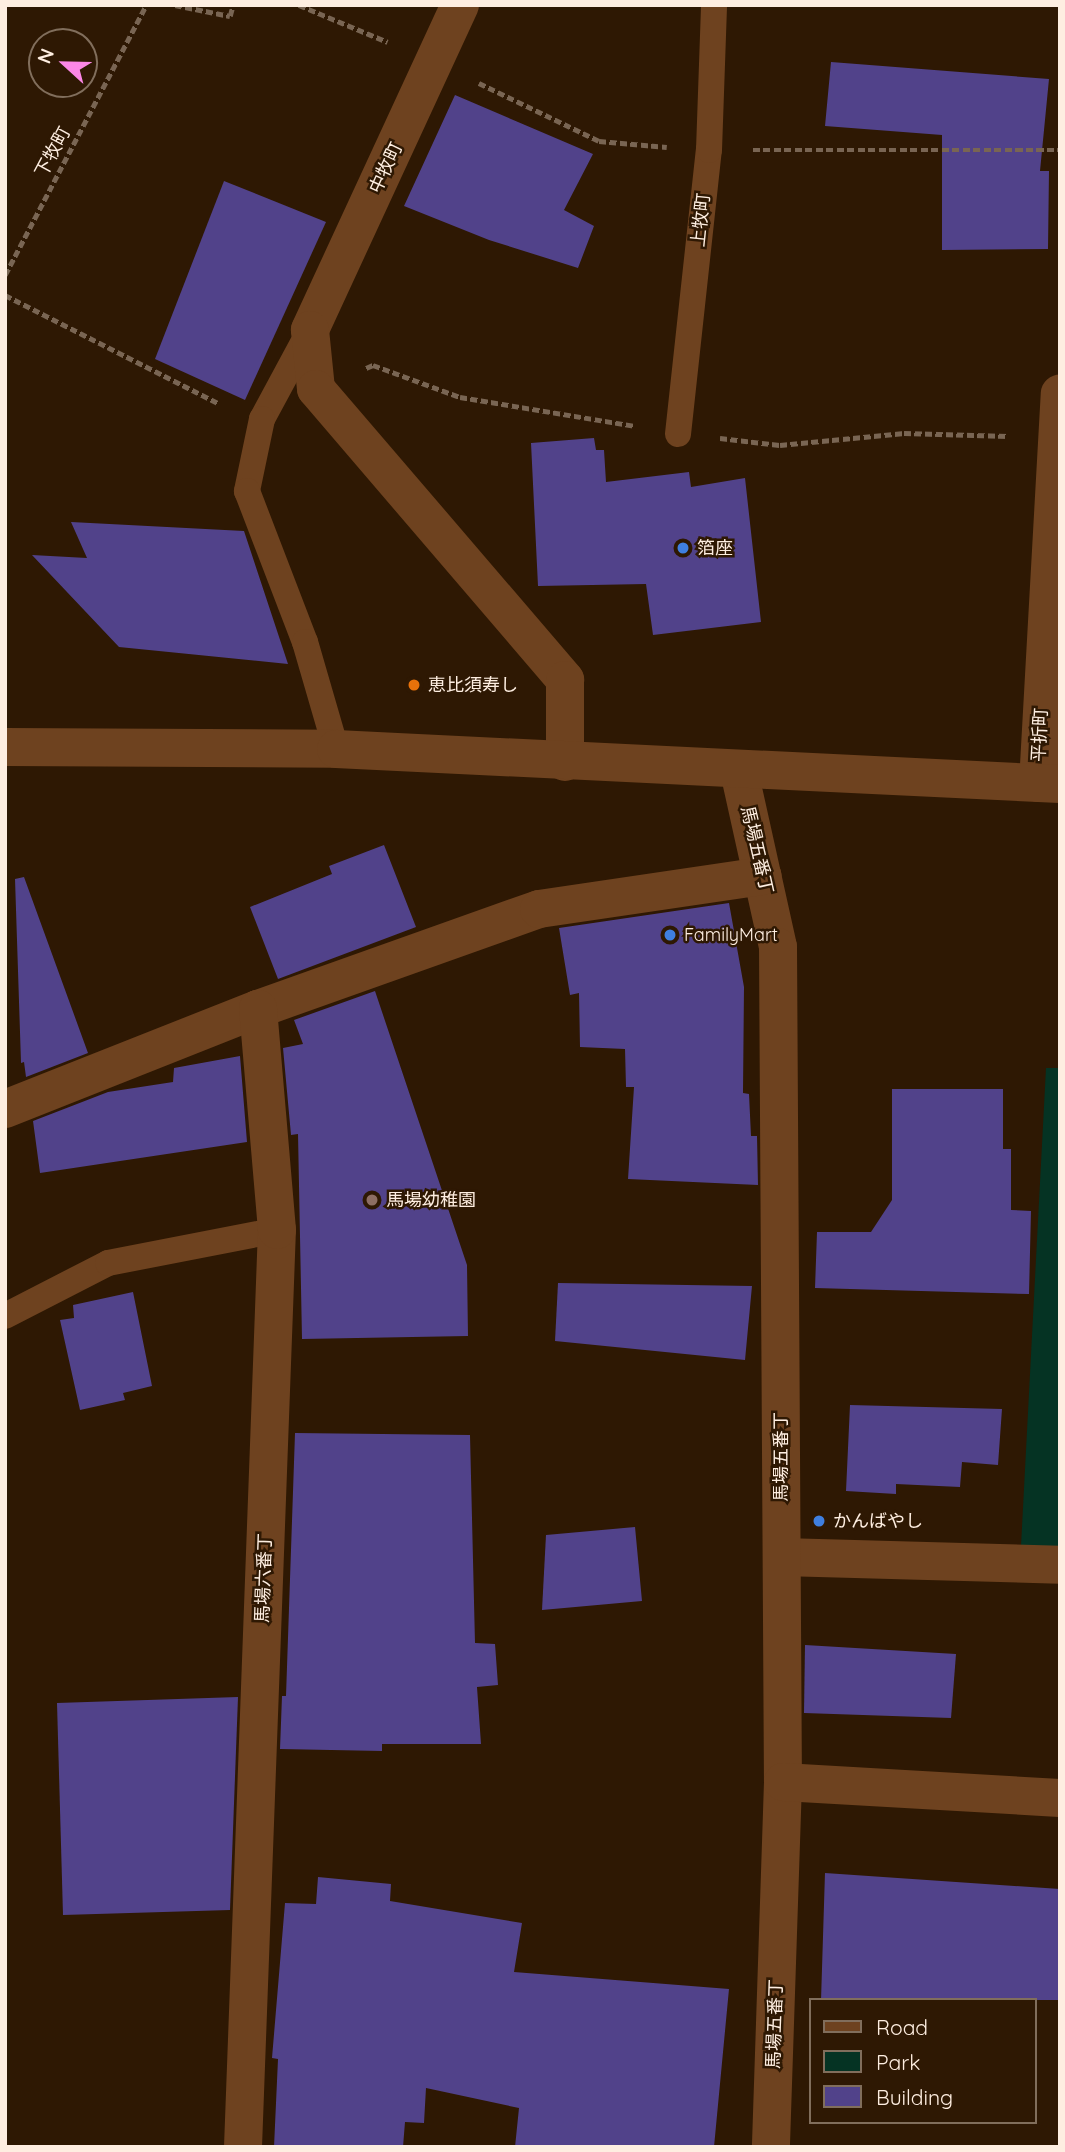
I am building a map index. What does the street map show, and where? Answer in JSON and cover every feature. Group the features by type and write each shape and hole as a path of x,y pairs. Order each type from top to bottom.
{"street":[{"name":"中牧町","path":"310,330 460,5"},
{"path":"310,330 317,389 565,681 565,762"},
{"name":"平折町","path":"1049,784 1060,394"},
{"path":"5,747 337,749 739,771 1049,784"},
{"name":"馬場五番丁","path":"739,771 778,947 783,1782 771,2147"},
{"path":"5,1109 258,1009 539,909 763,876"},
{"name":"馬場六番丁","path":"243,2147 276,1230 258,1009"},
{"path":"782,1557 1060,1565"},
{"path":"783,1782 1060,1798"}],"lane":[{"name":"上牧町","path":"678,434 709,150 714,5"},
{"path":"310,330 262,419 247,491 305,642 337,749"},
{"path":"5,1316 108,1264 276,1230"}],"path":[{"name":"下牧町","path":"5,275 146,5"},
{"path":"175,5 230,16 233,5"},
{"path":"5,295 244,417 262,419"}],"green space":[{"path":"1046,1068 1060,1068 1060,1565 1020,1565"}],"building":[{"path":"831,62 1049,79 1040,171 1049,171 1048,249 942,250 942,135 825,126"},
{"path":"455,95 593,154 564,210 594,226 578,268 489,240 404,206"},
{"path":"224,181 326,222 245,400 155,359"},
{"path":"594,438 596,450 604,450 606,482 689,472 691,487 745,478 761,622 653,635 646,584 538,586 531,443"},
{"path":"71,522 244,531 288,664 119,647 32,555 87,558"},
{"path":"384,845 416,927 278,979 250,907 332,874 329,866"},
{"path":"24,877 88,1053 26,1077 24,1062 21,1063 15,879"},
{"path":"729,903 744,987 743,1093 749,1094 751,1136 757,1136 758,1185 628,1179 634,1087 626,1087 625,1049 580,1047 579,993 570,995 559,928"},
{"path":"375,991 467,1265 468,1336 302,1339 298,1134 291,1135 283,1048 303,1044 294,1020"},
{"path":"240,1056 247,1142 40,1173 33,1121 108,1092 173,1082 174,1068"},
{"path":"892,1089 1003,1089 1003,1149 1011,1149 1011,1210 1031,1211 1029,1294 815,1288 817,1232 871,1232 892,1200"},
{"path":"558,1283 752,1286 745,1360 555,1341"},
{"path":"133,1292 152,1386 123,1393 125,1400 80,1410 60,1320 74,1318 73,1305"},
{"path":"850,1405 1002,1409 998,1465 962,1462 960,1487 896,1484 896,1494 846,1491"},
{"path":"295,1433 470,1435 475,1643 495,1644 498,1685 477,1687 481,1744 382,1744 382,1751 280,1749 282,1696 286,1696"},
{"path":"635,1527 642,1601 542,1610 546,1535"},
{"path":"805,1645 956,1654 951,1718 804,1713"},
{"path":"238,1697 230,1910 63,1915 57,1703"},
{"path":"825,1873 1060,1889 1060,2000 821,1998"},
{"path":"318,1877 391,1884 390,1901 522,1923 514,1972 729,1989 714,2147 515,2147 519,2108 426,2088 424,2123 405,2122 403,2147 274,2147 278,2059 272,2058 285,1903 316,1904"}],"place":[{"name":"箔座","path":"683,548"},
{"name":"恵比須寿し","path":"414,685"},
{"name":"FamilyMart","path":"670,935"},
{"name":"馬場幼稚園","path":"372,1200"},
{"name":"かんばやし","path":"819,1521"}]}
